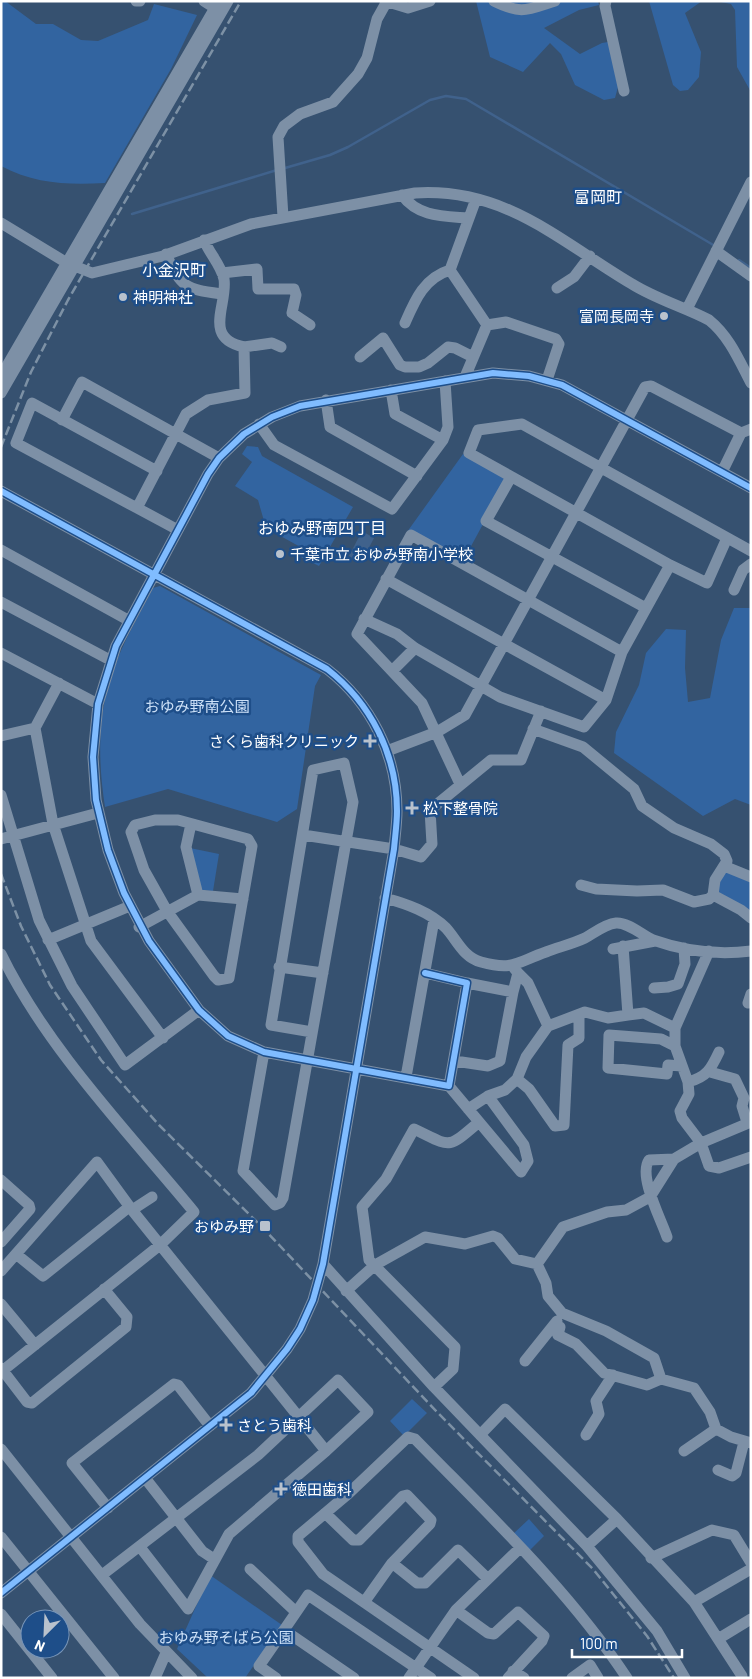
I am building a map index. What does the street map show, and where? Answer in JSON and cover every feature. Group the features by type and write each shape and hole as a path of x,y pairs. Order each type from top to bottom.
{"street":[{"path":"1,393 217,4 204,1"},
{"path":"1,376 71,265 228,1"},
{"path":"283,217 278,137 284,126 300,114 333,102 358,74 366,58 377,19 385,2 408,8 430,1"},
{"path":"494,1 513,10 528,9 555,1"},
{"path":"606,1 605,6 624,91"},
{"path":"687,308 751,182"},
{"path":"1,223 71,265 92,273 166,254 232,229 283,217 402,195 437,192 476,199 495,204 538,223 634,285 687,308 718,327 731,345 751,383"},
{"path":"402,195 410,207 420,212 468,218"},
{"path":"450,270 476,199"},
{"path":"204,240 222,273 224,283 218,321 223,335 227,340 244,348 272,343 281,347"},
{"path":"716,251 751,276"},
{"path":"166,254 177,277 191,290 222,294"},
{"path":"557,288 574,277 590,256"},
{"path":"222,273 257,269 258,289 294,290 296,295 292,313 310,326"},
{"path":"405,323 418,293 439,274 450,270"},
{"path":"450,270 487,325"},
{"path":"487,325 506,322 556,339 559,344 547,380"},
{"path":"465,377 487,325"},
{"path":"360,357 383,338 400,365 405,367 419,367 428,363 448,347 455,348 473,357"},
{"path":"137,508 186,414 208,400 245,393 244,348"},
{"path":"488,1096 524,1145 528,1162 521,1172 449,1086 356,1067 264,1052 228,1036 199,1010 139,927 108,850 98,813 93,757 98,704 110,660 128,620 208,474 219,458 239,438 259,424 286,410 326,400 465,377 493,373 513,374 547,380 580,394 751,488"},
{"path":"259,424 274,445 392,509 443,440 448,427 445,381"},
{"path":"62,420 82,382 219,458"},
{"path":"388,751 437,732 465,715 645,388 651,386 746,431 722,472"},
{"path":"391,390 395,414 443,440"},
{"path":"326,400 330,426 417,476"},
{"path":"157,471 32,403 16,443 178,530"},
{"path":"727,538 708,583 670,565 469,453 478,430 522,424 751,551"},
{"path":"511,477 486,521 646,608"},
{"path":"1,491 327,669 358,697 376,724 388,751 397,811 394,849 323,1264 313,1300 300,1329 251,1393 1,1593"},
{"path":"460,784 422,703 393,670 357,634 411,535 622,652"},
{"path":"1,550 128,620"},
{"path":"734,590 743,570 751,564"},
{"path":"364,619 397,634 415,648 500,697 584,727 606,700 622,652 670,565"},
{"path":"386,579 606,700"},
{"path":"1,602 110,660"},
{"path":"393,670 415,648"},
{"path":"1,653 98,704"},
{"path":"59,683 35,728 53,824 90,941 162,1038"},
{"path":"303,834 394,849 421,857 432,844 430,810 491,760 521,760 541,711"},
{"path":"1,736 35,728"},
{"path":"533,729 584,747 634,789 642,806 674,828 711,844 727,861 715,880 713,895 709,899 694,902 663,890 596,889 581,885"},
{"path":"264,1052 243,1171 276,1205 280,1204 283,1198 353,802 344,763 313,770 271,1024 312,1032"},
{"path":"1,795 15,835 39,920 48,940 77,993 125,1065 199,1010"},
{"path":"1,839 98,813"},
{"path":"156,820 178,820 192,824 248,839 252,846 229,978 218,980 214,976 167,911 144,870 131,832 135,825 156,820"},
{"path":"192,824 186,847 198,894"},
{"path":"724,866 751,877"},
{"path":"139,927 198,894 243,899"},
{"path":"713,895 741,910 751,918"},
{"path":"385,898 412,906 446,928 460,948 478,961 515,970 528,982 548,1026"},
{"path":"48,940 130,906"},
{"path":"406,1077 434,920"},
{"path":"515,970 546,952 564,948 606,926 616,923 626,925 638,934 684,948 709,952 733,953 751,951"},
{"path":"628,1015 618,948 655,940"},
{"path":"654,988 678,984 686,964 684,948"},
{"path":"709,952 675,1028 675,1046 688,1082 689,1094 680,1111 701,1143 709,1166 715,1169 751,1157"},
{"path":"3,959 41,1021 75,1070 194,1212 160,1245 104,1289 35,1345 2,1370 27,1402 32,1402 126,1328 127,1317 104,1289"},
{"path":"279,967 322,973"},
{"path":"455,1062 488,1066 500,1061 513,992 515,970"},
{"path":"425,972 513,992"},
{"path":"683,974 698,980"},
{"path":"449,1086 455,1062 467,983"},
{"path":"468,1109 488,1096 505,1090 517,1079 526,1057 548,1026 585,1012 608,1018 644,1013 675,1028"},
{"path":"517,1079 529,1090 555,1126 564,1125 568,1045 579,1038 579,1015"},
{"path":"675,1046 661,1039 609,1035 608,1068 667,1074 668,1066 682,1066"},
{"path":"688,1082 701,1079 710,1072 719,1052"},
{"path":"538,1264 563,1227 607,1212 626,1210 652,1194 674,1159 701,1143 749,1122 742,1106 744,1098 735,1079 710,1072"},
{"path":"434,1387 453,1369 455,1346 369,1260 362,1207 386,1179 414,1129 446,1144 455,1143 479,1122"},
{"path":"667,1237 652,1194 646,1183 646,1164 649,1160 674,1159"},
{"path":"1,1271 97,1162 130,1208 229,1328 265,1376 300,1416 326,1451"},
{"path":"1,1180 29,1205 30,1209 3,1235"},
{"path":"16,1254 43,1276 130,1208 152,1197"},
{"path":"346,1291 375,1265 425,1237 465,1244 493,1236 498,1238 515,1259 538,1264"},
{"path":"323,1264 434,1387 587,1546 657,1631 685,1678"},
{"path":"538,1264 546,1283 548,1296 562,1313 606,1332 654,1358 662,1379"},
{"path":"1,1304 35,1345"},
{"path":"525,1361 554,1326 562,1313"},
{"path":"554,1326 560,1327 558,1335 576,1344 600,1370 647,1385 662,1379 694,1388 710,1412 716,1429 748,1443 736,1473 732,1476 718,1470"},
{"path":"586,1435 599,1414 596,1401 614,1376"},
{"path":"102,1575 258,1454 338,1380 368,1412 326,1451 229,1534 188,1609 140,1547"},
{"path":"108,1508 72,1463 79,1457 174,1384 178,1385 210,1426"},
{"path":"480,1435 505,1409 617,1520 694,1602 744,1675"},
{"path":"684,1451 716,1429"},
{"path":"474,1678 365,1601 323,1574 298,1542 298,1536 348,1494 408,1437 412,1437 520,1548 603,1643 627,1678"},
{"path":"1,1449 166,1653 192,1678"},
{"path":"146,1478 202,1551 214,1559"},
{"path":"325,1514 353,1540 359,1540 403,1496 407,1495 431,1520 430,1524 392,1563 365,1601"},
{"path":"587,1546 617,1520"},
{"path":"651,1558 712,1530 734,1535 751,1563"},
{"path":"1,1537 114,1678"},
{"path":"409,1678 456,1610 520,1548"},
{"path":"392,1563 417,1583 425,1583 458,1550 488,1579"},
{"path":"250,1569 296,1612"},
{"path":"694,1602 751,1569"},
{"path":"276,1678 259,1666 308,1595 431,1678"},
{"path":"456,1610 488,1633 494,1634 518,1612 544,1636 542,1641 511,1674 524,1678"},
{"path":"1,1614 52,1678"},
{"path":"718,1639 751,1619"},
{"path":"284,1630 354,1678"},
{"path":"155,1678 166,1653"},
{"path":"572,1678 590,1665 598,1678"}],"green space":[{"path":"1,1 5,1 36,24 53,24 81,40 98,41 148,20 154,4 197,15 171,69 105,183 78,184 39,180 26,177 1,166"},
{"path":"476,1 598,1 599,5 579,10 544,28 580,54 608,42 618,87 615,98 604,100 575,85 561,54 550,43 523,72 490,57"},
{"path":"649,1 702,1 685,13 701,52 699,77 688,90 680,91 673,85"},
{"path":"716,1 751,1 751,92 737,67 735,10 731,4"},
{"path":"247,446 258,447 262,456 353,507 319,566 301,557 304,549 266,528 258,500 235,486 252,462 242,454"},
{"path":"463,454 508,478 463,561 407,532"},
{"name":"おゆみ野南公園","path":"160,586 321,675 315,686 297,809 277,822 168,789 105,807 100,755 104,704 117,660 153,588"},
{"path":"734,608 751,608 751,805 735,799 703,816 614,753 616,732 639,685 646,653 666,629 686,630 685,668 688,702 710,698 721,640"},
{"path":"190,848 219,854 213,891 200,890"},
{"path":"726,869 751,879 751,914 716,892 717,885"},
{"path":"412,1399 427,1413 404,1436 390,1421"},
{"path":"529,1519 544,1536 528,1552 512,1535"},
{"name":"おゆみ野そばら公園","path":"210,1575 282,1625 245,1678 208,1678 177,1649"}],"shaded area":[{"path":"362,531 374,538 361,563 349,556"}],"waterway":[{"path":"285,168 330,155 348,147 430,100 446,96 466,99 715,246"},
{"path":"132,214 277,170"},
{"path":"739,260 751,268"}],"railway":[{"path":"1,447 31,372 68,300 241,1"},
{"path":"1,874 21,926 50,985 101,1060 159,1125 264,1229 437,1412 593,1569 647,1636 674,1678"}],"cycle path":[{"path":"425,973 467,983 449,1086 264,1052 228,1036 199,1010 149,941 124,893 108,850 96,800 93,757 98,704 116,646 208,474 219,458 244,434 272,417 300,406 493,373 529,376 562,385 751,488"},
{"path":"1,491 327,669 356,698 378,732 392,770 396,790 397,811 394,849 323,1264 313,1300 300,1329 287,1349 251,1393 1,1593"}],"place":[{"name":"神明神社","path":"123,297"},
{"name":"富岡長岡寺","path":"664,316"},
{"name":"千葉市立 おゆみ野南小学校","path":"280,554"},
{"name":"さくら歯科クリニック","path":"370,741"},
{"name":"松下整骨院","path":"412,808"},
{"name":"おゆみ野","path":"265,1226"},
{"name":"さとう歯科","path":"226,1425"},
{"name":"徳田歯科","path":"281,1489"}],"district":[{"name":"富岡町","path":"598,196"},
{"name":"小金沢町","path":"174,269"},
{"name":"おゆみ野南四丁目","path":"322,527"}]}
